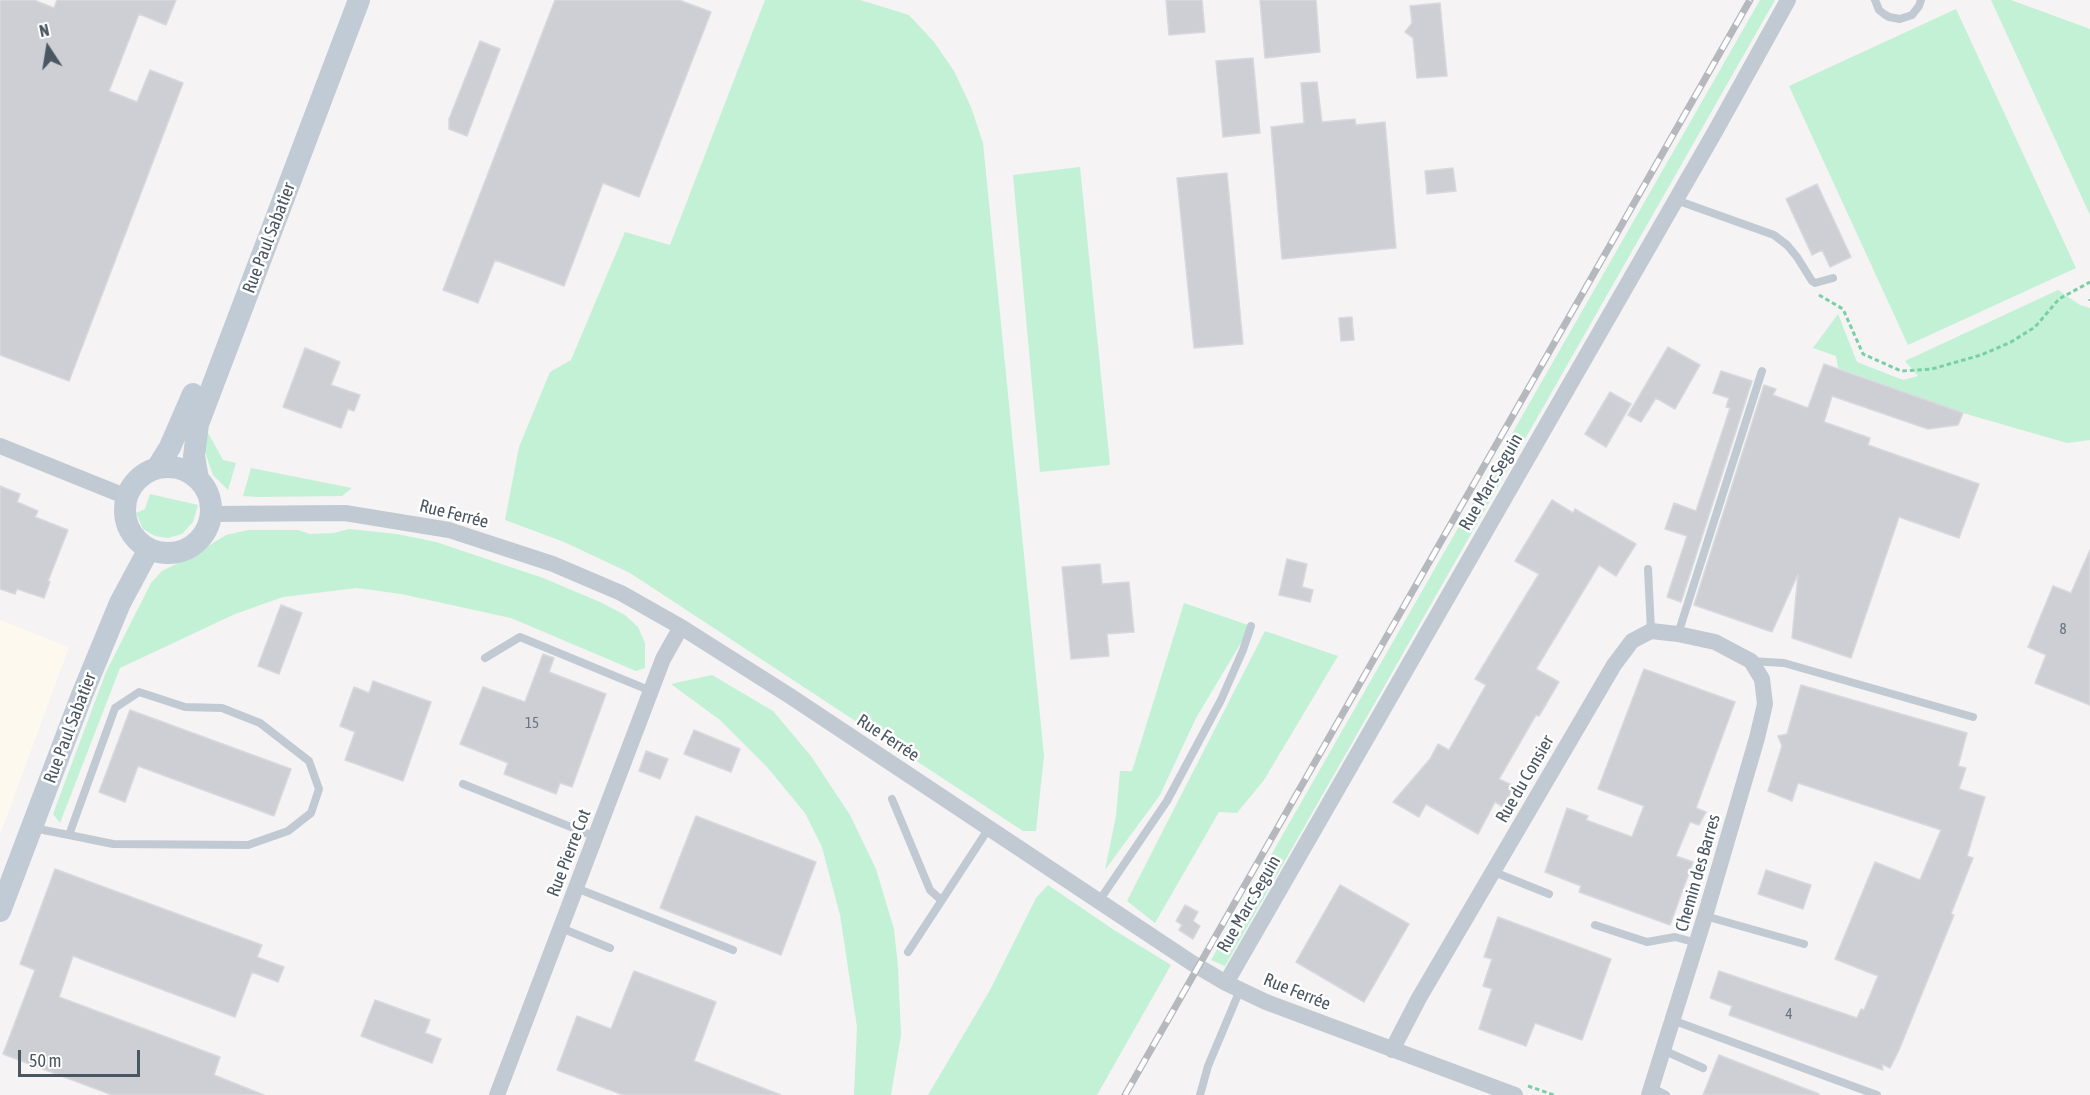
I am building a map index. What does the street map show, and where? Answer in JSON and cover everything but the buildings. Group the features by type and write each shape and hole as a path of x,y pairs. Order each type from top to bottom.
{"main road":[{"name":"Rue Paul Sabatier","path":"157,468 182,424 344,0"},
{"name":"Rue Paul Sabatier","path":"198,479 194,456 198,424 359,0"},
{"path":"157,468 179,468 198,479 206,489 211,514 200,539 176,552 149,549 141,543 128,527 125,507 134,484 144,474 157,468"},
{"name":"Rue Paul Sabatier","path":"0,911 82,695 120,603 149,549"}],"street":[{"name":"Rue Marc Seguin","path":"1233,987 1788,0"},
{"path":"0,446 127,497"},
{"name":"Rue Ferrée","path":"211,514 345,513 449,530 554,564 621,593 681,627 1192,963 1233,987 1266,1002 1515,1095"},
{"name":"Rue Pierre Cot","path":"497,1095 663,659 681,627"},
{"path":"1651,631 1715,642 1751,661"},
{"name":"Rue du Consier","path":"1392,1050 1419,998 1614,665 1632,640 1651,631"},
{"name":"Chemin des Barres","path":"1655,1092 1663,1050 1705,916 1765,704 1762,679 1751,661"}],"lane":[{"path":"1875,0 1884,14 1900,19 1916,11 1921,0"},
{"path":"1676,200 1774,235 1797,257 1815,283 1833,278"},
{"path":"1678,634 1762,371"},
{"path":"1648,569 1651,631"},
{"path":"1099,901 1167,801 1221,700 1251,626"},
{"path":"485,658 520,637 651,691"},
{"path":"1751,661 1784,663 1972,717"},
{"path":"32,828 112,844 248,844 288,831 311,813 319,789 309,761 260,723 222,708 185,707 139,692 115,708 69,835"},
{"path":"463,784 596,837"},
{"path":"892,799 930,890 941,900"},
{"path":"908,952 989,828"},
{"path":"1494,872 1549,894"},
{"path":"576,888 733,950"},
{"path":"1705,916 1804,944"},
{"path":"1595,925 1647,942 1675,938 1697,943"},
{"path":"561,928 610,948"},
{"path":"1200,1095 1233,987"},
{"path":"1672,1020 1877,1095"},
{"path":"1663,1050 1703,1068"}],"path":[{"path":"1812,291 1844,309 1863,354 1900,370 1932,369 1981,355 2011,342 2035,327 2059,299 2090,282"}],"shaded area":[{"path":"0,620 69,647 0,835"}],"green space":[{"path":"765,0 860,0 909,15 934,42 954,71 971,107 983,143 1044,756 1036,831 1023,831 630,573 564,542 505,520 519,447 550,372 571,360 625,232 670,245"},
{"path":"1760,0 1775,0 1225,966 1211,960"},
{"path":"1991,0 2011,0 2090,29 2090,215"},
{"path":"1956,9 2076,268 1908,345 1789,86"},
{"path":"1080,167 1110,465 1040,472 1013,175"},
{"path":"2058,290 2080,305 2090,308 2090,440 2067,443 1963,413 1838,368 1836,356 1813,348 1838,314 1857,362 1903,380 1918,376 1905,361"},
{"path":"207,431 223,460 236,463 228,490 213,475 204,447"},
{"path":"251,468 352,488 342,496 243,496"},
{"path":"150,494 198,505 193,522 182,534 168,538 155,536 143,529 136,513 145,509"},
{"path":"349,529 397,534 436,542 543,578 600,602 625,615 638,627 645,643 645,668 636,671 511,618 401,594 357,588 283,597 235,614 120,668 60,823 53,814 106,672 151,583 162,571 226,535 248,530 298,530 310,534 334,533"},
{"path":"1184,603 1251,626 1196,718 1160,795 1105,870 1116,816 1120,771 1132,771"},
{"path":"1265,631 1338,656 1264,780 1237,813 1219,812 1155,923 1127,901"},
{"path":"712,675 773,711 811,756 850,815 876,869 894,929 898,967 901,1035 891,1095 854,1095 857,1027 840,915 822,847 805,813 767,767 720,720 671,684"},
{"path":"1048,885 1171,965 1097,1095 928,1095 990,990 1036,898"}],"railway":[{"path":"1125,1095 1750,0"}]}
